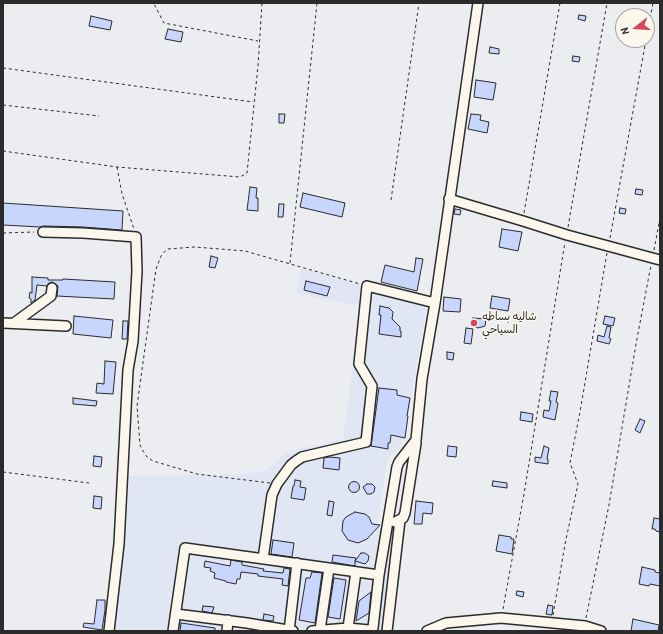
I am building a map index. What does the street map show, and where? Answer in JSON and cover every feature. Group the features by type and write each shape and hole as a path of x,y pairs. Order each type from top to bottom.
{"street":[{"path":"388,522 392,523 400,520 403,518 405,513 416,440 422,379 435,303 478,3"},
{"path":"449,200 567,235 656,259"},
{"path":"43,232 136,237 137,270 133,341 128,370 119,544 109,631"},
{"path":"263,559 272,495 277,484 291,465 299,459 366,442 372,386 359,364 367,286 435,303"},
{"path":"14,324 51,296 52,288"},
{"path":"3,323 66,326"},
{"path":"329,568 316,630 348,628 369,630 373,628 379,575 397,467 399,462 416,440"},
{"path":"387,631 400,520"},
{"path":"174,631 185,548 379,575"},
{"path":"289,630 297,564"},
{"path":"348,628 356,572"},
{"path":"176,614 228,620 293,631"},
{"path":"427,631 446,623 501,618 601,631"},
{"path":"227,631 228,620"}],"path":[{"path":"149,3 154,4 164,23 259,41"},
{"path":"3,151 117,167 240,177 247,173 262,3"},
{"path":"290,263 317,3"},
{"path":"391,200 419,3"},
{"path":"523,221 560,3"},
{"path":"501,618 524,494 607,3"},
{"path":"552,624 565,544 578,484 570,462 570,456 580,412 608,246 645,48"},
{"path":"3,68 254,102"},
{"path":"3,105 99,116"},
{"path":"117,167 122,194 136,237"},
{"path":"584,629 609,506 636,344 656,259 660,218"},
{"path":"3,233 43,232"},
{"path":"277,484 197,474 153,461 145,455 140,445 137,406 156,268 161,256 167,249 195,247 245,251 367,286"},
{"path":"3,472 89,483"}],"shaded area":[{"path":"301,268 427,304 405,436 398,450 387,460 377,525 394,528 381,631 111,631 129,476 244,474 259,472 269,468 286,452 343,439 361,306 296,294"}],"building":[{"path":"579,15 586,16 585,21 578,19"},
{"path":"91,16 112,21 110,30 89,26"},
{"path":"168,29 183,32 181,42 165,39"},
{"path":"490,47 499,49 499,54 489,53"},
{"path":"573,56 580,57 579,62 572,61"},
{"path":"476,80 496,83 493,100 474,97"},
{"path":"279,114 285,114 284,123 279,123"},
{"path":"471,114 481,115 480,120 489,122 487,133 468,129"},
{"path":"250,187 257,188 256,198 258,198 258,211 247,210"},
{"path":"636,189 643,190 642,195 635,194"},
{"path":"303,193 345,203 342,217 300,207"},
{"path":"3,203 123,211 122,230 83,227 3,225"},
{"path":"279,204 284,204 283,217 278,217"},
{"path":"620,208 626,209 625,214 619,213"},
{"path":"455,209 461,210 460,215 454,214"},
{"path":"502,229 522,232 518,251 499,247"},
{"path":"211,256 218,258 215,268 209,267"},
{"path":"416,258 423,259 417,291 381,282 385,265 414,272"},
{"path":"32,277 48,278 48,280 63,279 115,282 114,299 57,296 58,286 52,282 47,286 37,285 35,300 31,303 31,299 29,298 30,292 32,293"},
{"path":"306,281 330,287 327,296 304,290"},
{"path":"492,296 510,299 508,311 490,308"},
{"path":"444,297 461,299 460,312 443,311"},
{"path":"380,306 389,308 393,312 392,319 400,327 401,337 379,334 381,315 379,315"},
{"path":"74,316 113,320 111,338 73,334"},
{"path":"605,316 615,318 613,326 603,324"},
{"path":"473,318 486,319 485,326 478,328 472,325"},
{"path":"123,321 128,321 127,339 122,339"},
{"path":"607,326 611,327 609,338 611,339 609,344 597,341 598,335 604,337"},
{"path":"466,328 473,329 471,344 464,343"},
{"path":"447,352 454,353 453,360 447,359"},
{"path":"105,361 116,362 113,394 96,393 97,383 104,384"},
{"path":"379,388 397,390 397,395 410,398 405,438 391,435 390,443 388,443 388,449 371,446"},
{"path":"551,391 558,392 555,420 543,417 544,410 549,411"},
{"path":"73,398 97,401 96,406 73,404"},
{"path":"521,412 533,414 532,422 520,420"},
{"path":"640,419 645,421 640,433 635,430"},
{"path":"448,446 457,447 456,457 447,456"},
{"path":"544,446 549,448 547,459 548,464 535,462 535,457 541,458"},
{"path":"94,456 102,457 101,467 93,466"},
{"path":"324,458 340,458 339,470 323,468"},
{"path":"295,480 301,481 300,487 306,488 304,500 291,498"},
{"path":"493,481 507,483 507,488 492,486"},
{"path":"352,482 356,482 358,483 358,491 352,492 349,489 349,485"},
{"path":"367,484 372,484 375,487 374,492 371,494 367,494 363,487"},
{"path":"94,496 102,497 101,509 93,508"},
{"path":"329,501 334,502 332,516 327,515"},
{"path":"416,501 433,503 432,514 423,513 422,524 414,524"},
{"path":"355,512 365,514 369,517 372,524 380,525 367,539 358,543 348,540 342,531 343,521 346,517"},
{"path":"654,518 660,519 660,532 652,529"},
{"path":"499,535 514,539 512,554 496,551"},
{"path":"273,540 294,543 292,557 271,554"},
{"path":"361,553 365,553 369,556 368,561 365,564 355,561"},
{"path":"333,555 356,558 355,566 332,562"},
{"path":"231,560 242,562 242,565 264,569 263,571 283,573 284,568 290,569 288,586 282,585 283,579 241,572 240,579 237,579 236,584 226,582 214,578 215,573 210,571 211,568 204,567 205,561 230,566"},
{"path":"642,567 655,570 655,572 660,573 660,586 639,584"},
{"path":"312,572 322,573 315,623 299,620 306,578 310,578"},
{"path":"334,578 346,580 340,619 328,617"},
{"path":"517,591 524,592 523,597 516,595"},
{"path":"371,592 369,613 356,621 359,601"},
{"path":"97,600 105,600 102,630 83,627 84,623 94,624"},
{"path":"548,605 553,606 552,615 546,614"},
{"path":"203,606 214,607 212,613 202,611"},
{"path":"264,614 274,616 273,621 263,620"},
{"path":"633,619 659,625 658,631 631,631"},
{"path":"181,623 215,628 215,631 180,631"}],"place":[{"name":"شاليه بساطه السياحي","path":"474,323"}]}
